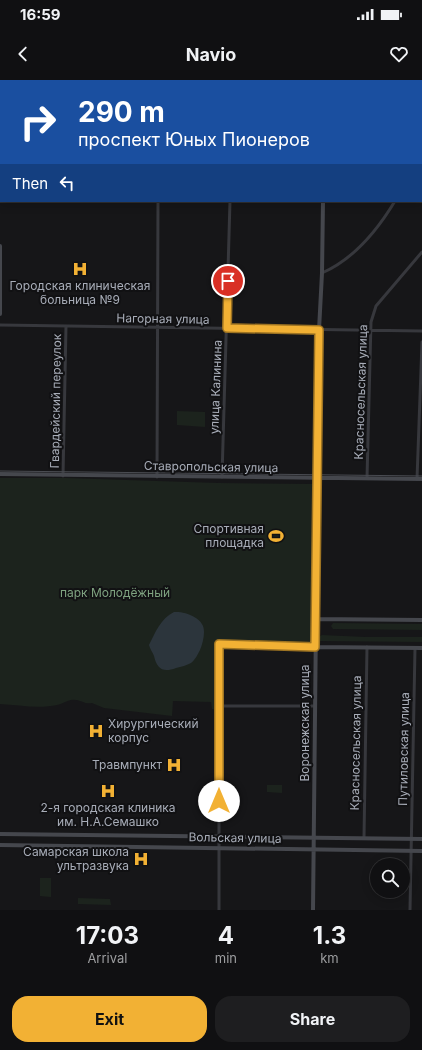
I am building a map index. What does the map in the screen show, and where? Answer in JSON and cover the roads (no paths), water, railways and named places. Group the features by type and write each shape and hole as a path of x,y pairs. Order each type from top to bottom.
{"street":[{"path":"157,476 158,202"},
{"name":"улица Калинина","path":"222,477 230,202"},
{"name":"Воронежская улица","path":"313,910 319,330 322,273 323,202"},
{"path":"322,273 336,267 350,256 370,236 394,202"},
{"path":"0,246 0,314"},
{"name":"Красносельская улица","path":"367,478 371,322 376,306 422,252"},
{"name":"Нагорная улица","path":"0,325 422,331"},
{"name":"Гвардейский переулок","path":"64,476 66,326"},
{"path":"420,479 422,342"},
{"name":"Ставропольская улица","path":"0,474 64,476 420,479"},
{"path":"315,619 422,620"},
{"path":"219,910 219,644 422,648"},
{"name":"Красносельская улица","path":"364,838 367,647"},
{"name":"Путиловская улица","path":"410,910 415,648"},
{"path":"219,706 315,706"},
{"name":"Вольская улица","path":"0,834 422,839"},
{"name":"Вольская улица","path":"0,845 422,851"}],"tram line":[{"path":"0,471 422,476"}],"place":[{"name":"Городская клиническая больница №9","path":"80,269"},
{"name":"Спортивная площадка","path":"276,536"},
{"name":"Хирургический корпус","path":"96,731"},
{"name":"Травмпункт","path":"174,765"},
{"name":"2-я городская клиника им. Н.А.Семашко","path":"108,791"},
{"name":"Самарская школа ультразвука","path":"141,859"}],"park label":[{"name":"парк Молодёжный","path":"115,593"}]}
